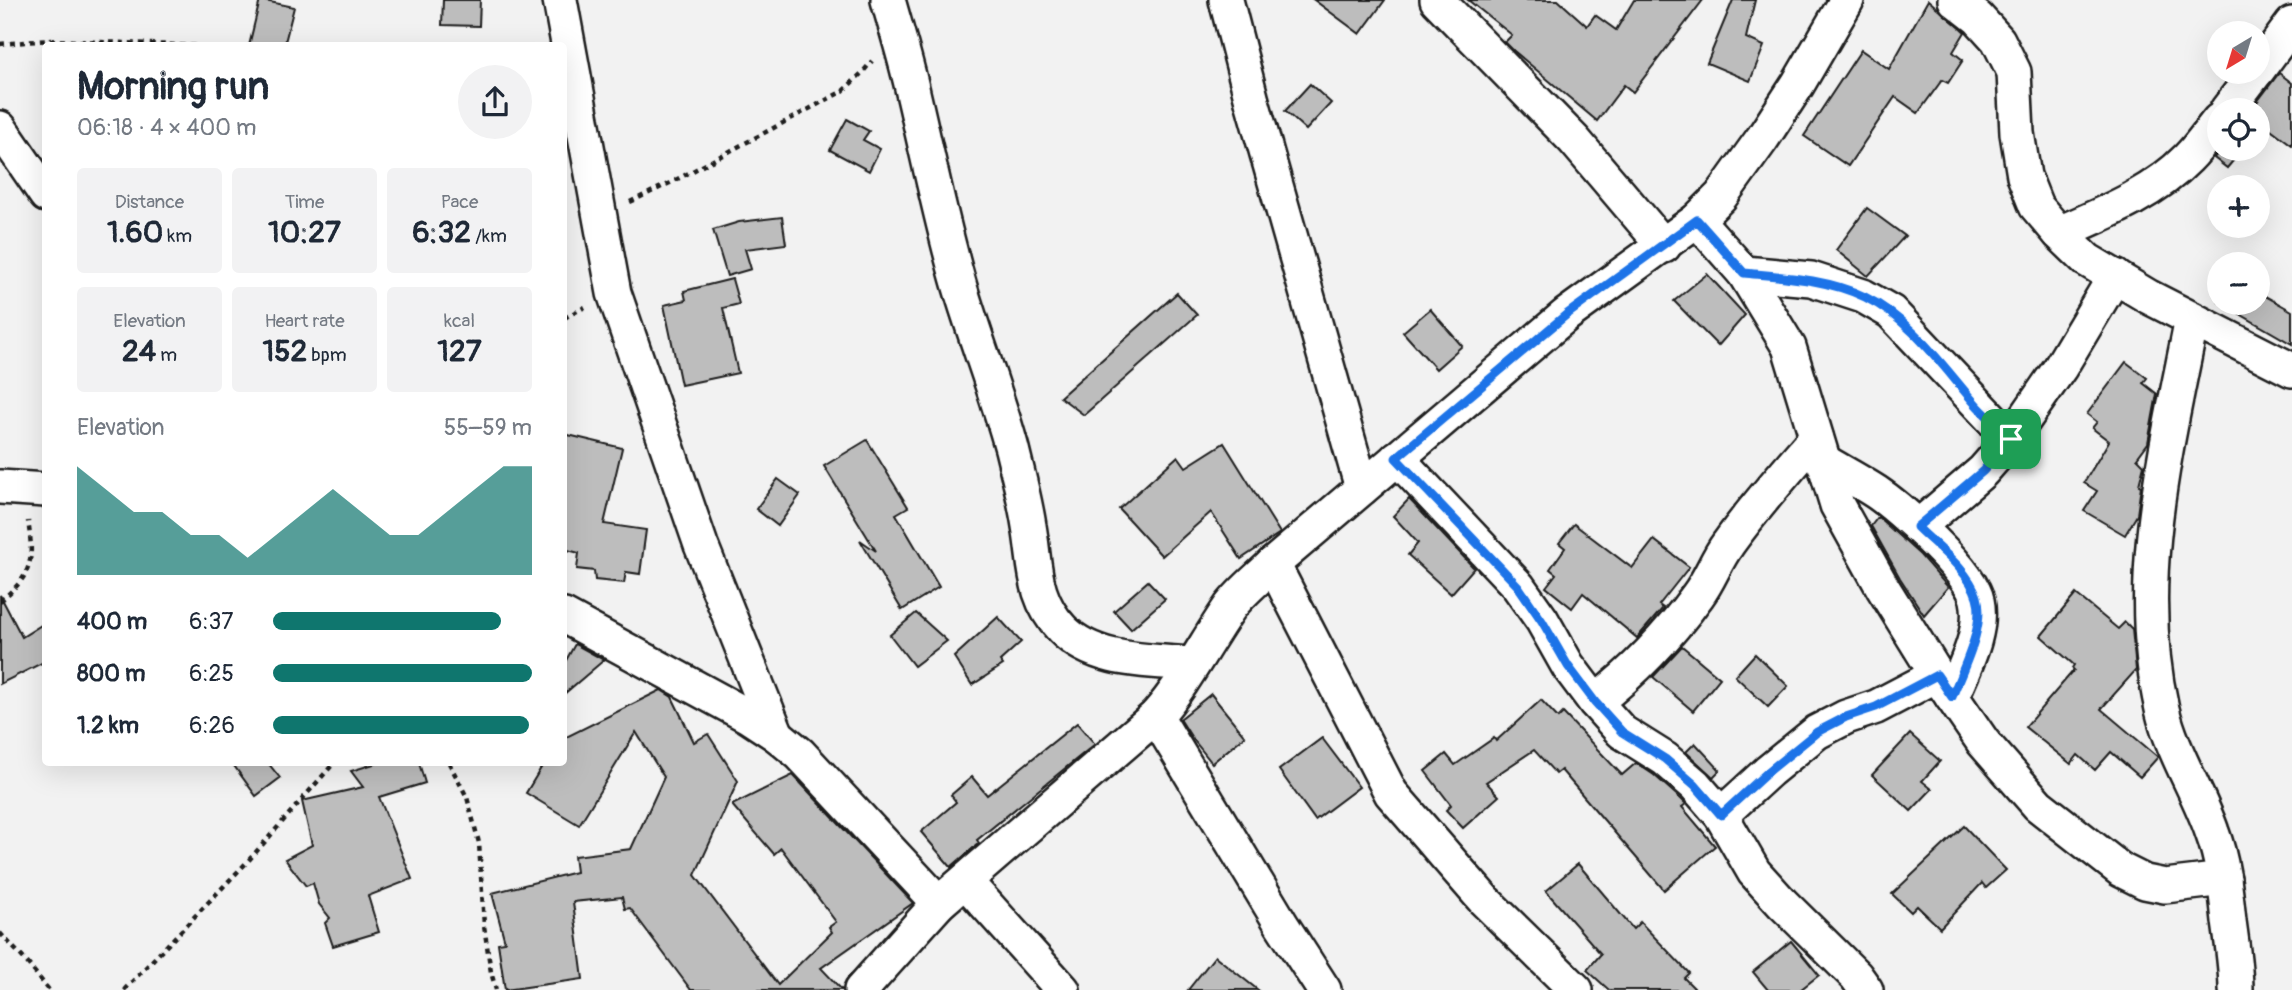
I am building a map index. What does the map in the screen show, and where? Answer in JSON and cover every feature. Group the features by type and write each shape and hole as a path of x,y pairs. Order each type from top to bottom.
{"street":[{"path":"560,0 614,293 701,545 777,735"},
{"path":"888,0 914,94 930,173 960,287 1010,441 1024,496 1033,546 1035,576 1043,601 1063,630 1088,647 1116,657 1192,664"},
{"path":"1226,0 1362,488"},
{"path":"1437,0 1574,140 1664,246"},
{"path":"861,990 939,904 1156,716 1173,697 1233,604 1273,564 1566,315 1664,246 1697,220 1721,196 1798,84 1847,0"},
{"path":"1955,0 1978,18 1998,40 2014,72 2017,133 2024,177 2036,206 2059,233 2087,260 2148,297 2292,370"},
{"path":"2270,54 2292,24"},
{"path":"2236,98 2247,84"},
{"path":"0,128 42,189"},
{"path":"2059,233 2120,206 2163,180 2189,157 2207,135"},
{"path":"1697,220 1744,273 1789,347 1837,505 1882,588 1983,742 2038,806 2121,870 2145,882 2165,886 2224,878"},
{"path":"1744,273 1811,279 1863,296 1891,312 1943,365 1975,404 2011,439"},
{"path":"1917,527 1983,471 2011,439 2060,368 2115,276"},
{"path":"2192,319 2159,489 2150,584 2152,656 2162,712 2213,834 2224,878 2236,990"},
{"path":"1721,815 1817,732 1846,717 1944,686 1975,634 1978,598 1965,575 1917,527 1821,449"},
{"path":"1595,702 1621,682 1653,650 1699,594 1726,547 1758,505 1821,449"},
{"path":"1396,458 1518,586 1568,666 1595,702 1622,732 1665,759 1695,785 1721,815 1754,872 1856,976 1866,990"},
{"path":"1273,564 1391,793 1454,867 1576,990"},
{"path":"567,618 748,716 777,735 800,754 939,904"},
{"path":"1156,716 1324,990"},
{"path":"965,881 1063,990"}],"path":[{"path":"0,44 50,40 100,42"},
{"path":"601,216 670,183 843,90 875,57"},
{"path":"0,601 26,574 30,560 32,550 23,489"},
{"path":"124,990 248,861 331,766"},
{"path":"451,766 467,797 479,843 484,926 496,990"},
{"path":"0,933 49,990"}],"building":[{"path":"260,0 294,7 285,42 250,42"},
{"path":"443,0 480,0 479,26 442,25"},
{"path":"1314,0 1385,0 1360,34"},
{"path":"1468,0 1558,0 1587,26 1595,15 1616,30 1634,0 1703,0 1633,92 1624,85 1597,121 1514,51 1505,42 1512,35"},
{"path":"1733,0 1755,0 1746,38 1764,46 1750,81 1707,63"},
{"path":"1928,0 1965,32 1953,52 1963,60 1948,83 1942,80 1918,113 1895,97 1848,166 1804,136 1861,50 1889,69"},
{"path":"2279,73 2292,83 2292,145 2270,128 2270,98 2260,98"},
{"path":"1310,84 1331,103 1306,130 1285,111"},
{"path":"847,119 869,131 863,140 880,149 869,171 830,150"},
{"path":"2218,161 2233,161 2227,168"},
{"path":"1867,208 1905,236 1868,276 1836,250"},
{"path":"782,217 786,244 745,249 751,269 727,276 713,230 739,222"},
{"path":"1707,274 1745,315 1718,346 1674,301"},
{"path":"732,279 739,304 723,308 738,373 681,385 664,305 686,300 684,291"},
{"path":"1177,293 1197,315 1084,415 1060,397"},
{"path":"2270,299 2292,311 2292,344 2242,315 2270,315"},
{"path":"1430,309 1462,346 1436,369 1403,332"},
{"path":"2126,362 2147,378 2143,383 2157,394 2148,443 2137,458 2144,465 2139,485 2137,515 2125,535 2084,511 2097,491 2084,483 2109,441 2092,428 2097,422 2087,414"},
{"path":"567,435 622,448 604,524 646,530 640,574 626,572 624,583 595,580 594,571 577,569 579,553 567,550"},
{"path":"867,440 908,507 896,514 939,587 902,610 860,540 876,551 824,466"},
{"path":"1224,443 1280,533 1241,559 1211,512 1162,556 1119,509 1178,456 1186,467"},
{"path":"778,479 800,495 778,526 756,509"},
{"path":"1409,499 1474,568 1451,594 1408,555 1418,543 1393,516"},
{"path":"1878,517 1920,555 1948,587 1924,615 1871,526"},
{"path":"1574,524 1632,568 1654,540 1689,567 1659,605 1663,608 1637,638 1583,593 1572,608 1546,587 1556,574 1550,569 1565,548 1559,543"},
{"path":"1148,581 1165,599 1131,629 1114,611"},
{"path":"2076,594 2118,629 2125,622 2132,629 2136,670 2101,709 2158,757 2140,777 2111,752 2095,770 2078,755 2071,764 2025,727 2074,670 2074,665 2041,636"},
{"path":"0,595 22,637 42,624 42,663 0,684"},
{"path":"916,613 947,641 914,666 890,635"},
{"path":"998,617 1021,642 1000,661 1003,665 972,685 954,657"},
{"path":"575,644 604,660 567,691 567,659"},
{"path":"1682,646 1720,678 1693,711 1653,677"},
{"path":"1755,654 1788,686 1768,707 1735,676"},
{"path":"661,690 672,697 694,742 708,734 738,781 695,875 778,985 832,932 829,927 836,922 781,848 774,854 732,805 793,775 913,903 821,968 842,990 691,990 630,908 625,909 622,897 573,902 583,979 505,990 498,943 505,942 492,893 576,872 574,856 631,849 664,777 636,732 579,825 526,793 542,766 567,766 567,737"},
{"path":"1211,694 1245,736 1212,763 1180,719"},
{"path":"1541,700 1558,718 1563,713 1622,775 1636,763 1654,775 1686,804 1682,807 1715,846 1664,890 1561,770 1556,774 1534,750 1486,782 1499,796 1463,828 1446,810 1451,805 1425,771 1446,754 1455,765 1494,738 1496,741"},
{"path":"1077,723 1095,744 977,840 979,843 951,867 921,832 956,802 951,795 972,777 987,795"},
{"path":"1910,734 1940,761 1922,781 1932,789 1911,811 1872,775"},
{"path":"1322,738 1359,787 1315,820 1279,770"},
{"path":"1695,743 1720,770 1713,777 1686,752"},
{"path":"234,766 270,766 280,778 256,796"},
{"path":"367,766 420,766 425,783 379,797 412,879 368,896 379,932 333,946 325,923 330,918 319,904 313,883 306,886 285,859 312,845 302,801 363,787 351,771"},
{"path":"1964,826 2006,870 1986,888 1982,883 1940,928 1917,906 1911,912 1892,894"},
{"path":"1578,864 1633,929 1640,922 1689,973 1684,978 1696,990 1609,990 1587,970 1601,954 1546,891"},
{"path":"1791,941 1819,975 1800,990 1768,990 1753,972"},
{"path":"1215,956 1258,990 1188,990"}],"route":[{"path":"1697,220 1744,273 1811,279 1863,296 1891,312 1943,365 1975,404 2011,439 1983,471 1917,527 1965,575 1978,598 1978,623 1952,697 1937,675 1876,707 1846,717 1817,732 1721,815 1695,785 1665,759 1622,732 1568,666 1518,586 1396,458 1566,315 1697,220"}]}
